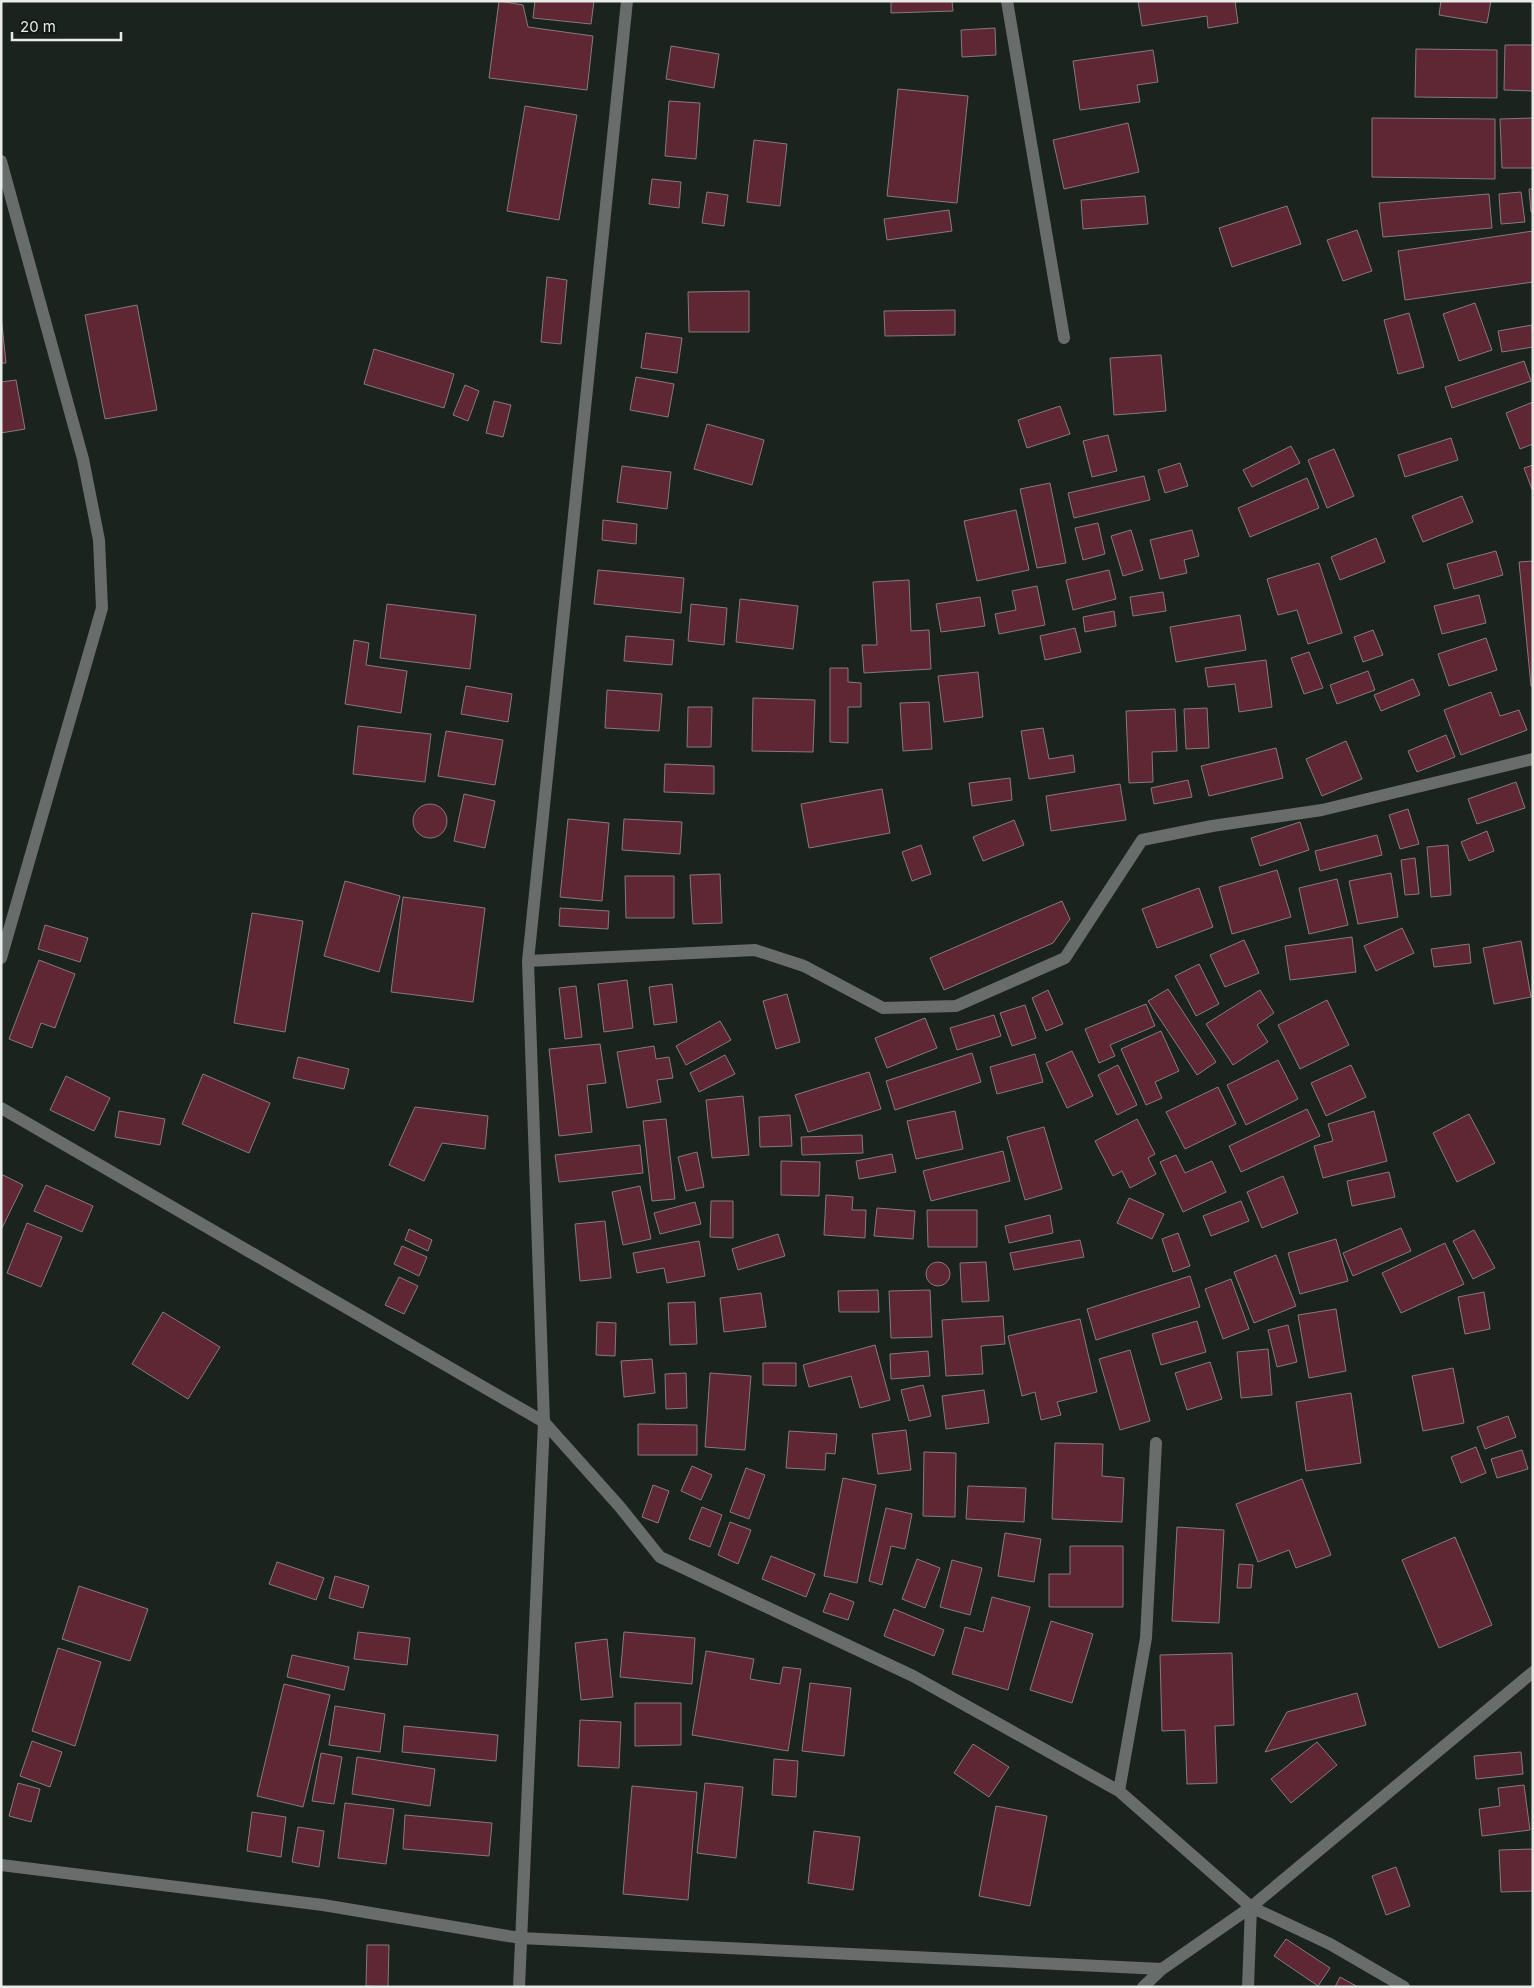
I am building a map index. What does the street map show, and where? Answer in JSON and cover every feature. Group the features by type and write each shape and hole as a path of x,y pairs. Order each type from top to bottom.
{"street":[{"path":"519,1987 544,1422 528,961 627,1"},
{"path":"1007,1 1064,338"},
{"path":"1,161 83,459 99,540 102,608 1,958"},
{"path":"528,961 755,950 804,966 883,1008 956,1006 1065,958 1142,840 1212,826 1322,810 1533,759"},
{"path":"1,1108 544,1422 620,1507 660,1557 913,1676 1119,1791 1251,1907 1330,1944 1404,1987"},
{"path":"1119,1791 1146,1638 1156,1443"},
{"path":"1143,1987 1162,1969 1251,1907 1533,1672"},
{"path":"1,1865 324,1905 520,1938 1162,1969"},
{"path":"1248,1987 1251,1907"}],"building":[{"path":"499,1 523,5 528,27 593,36 587,90 489,78"},
{"path":"535,1 594,1 591,24 533,18"},
{"path":"891,1 952,1 953,11 891,13"},
{"path":"1138,1 1235,1 1238,23 1208,28 1207,16 1142,26"},
{"path":"1441,1 1491,1 1487,23 1439,15"},
{"path":"995,28 996,55 962,57 961,30"},
{"path":"1505,45 1533,45 1533,91 1504,90"},
{"path":"671,46 719,54 714,88 666,79"},
{"path":"1416,49 1497,50 1497,98 1415,97"},
{"path":"1153,50 1158,82 1137,85 1140,102 1080,110 1073,61"},
{"path":"898,89 968,96 957,203 887,196"},
{"path":"669,101 700,103 696,159 665,156"},
{"path":"525,106 577,115 559,220 507,211"},
{"path":"1372,118 1495,119 1495,179 1372,177"},
{"path":"1533,118 1533,168 1502,168 1500,119"},
{"path":"1128,123 1139,172 1064,189 1053,140"},
{"path":"754,140 787,144 780,206 747,202"},
{"path":"652,179 681,182 679,208 649,204"},
{"path":"1529,189 1533,189 1533,212 1531,212"},
{"path":"707,192 728,195 724,226 702,223"},
{"path":"1521,192 1525,222 1501,224 1499,194"},
{"path":"1489,194 1492,228 1383,237 1379,203"},
{"path":"1145,196 1148,224 1083,229 1081,200"},
{"path":"1287,206 1301,244 1232,267 1219,228"},
{"path":"949,210 952,231 887,240 884,219"},
{"path":"1357,230 1372,271 1343,281 1327,240"},
{"path":"1533,231 1533,282 1405,300 1398,251"},
{"path":"547,277 567,280 561,344 541,342"},
{"path":"749,291 749,332 689,332 688,292"},
{"path":"1475,303 1492,350 1459,361 1443,314"},
{"path":"137,305 157,410 105,419 85,315"},
{"path":"955,310 955,335 885,336 884,311"},
{"path":"1409,313 1424,367 1398,374 1384,320"},
{"path":"1,315 6,363 1,363"},
{"path":"1532,325 1533,347 1502,352 1498,331"},
{"path":"646,333 682,338 677,373 641,368"},
{"path":"374,349 454,374 444,408 364,384"},
{"path":"1161,355 1166,411 1114,415 1110,358"},
{"path":"1524,361 1531,381 1452,408 1445,387"},
{"path":"636,377 674,384 668,417 630,410"},
{"path":"16,380 25,429 1,433 1,382"},
{"path":"465,385 479,391 468,421 453,415"},
{"path":"494,401 511,405 503,437 486,433"},
{"path":"1533,402 1533,444 1520,449 1506,413"},
{"path":"1060,406 1070,434 1027,448 1018,420"},
{"path":"707,424 764,440 752,485 694,469"},
{"path":"1108,435 1117,471 1092,477 1083,441"},
{"path":"1451,438 1458,460 1405,477 1398,455"},
{"path":"1291,446 1300,463 1252,487 1243,470"},
{"path":"1334,449 1354,496 1327,508 1308,460"},
{"path":"1180,463 1188,486 1165,493 1158,470"},
{"path":"1533,465 1533,492 1524,468"},
{"path":"622,466 671,472 667,509 617,502"},
{"path":"1144,476 1150,500 1074,518 1068,493"},
{"path":"1307,478 1319,508 1250,537 1238,508"},
{"path":"1050,483 1066,563 1037,568 1020,489"},
{"path":"1462,496 1473,522 1423,542 1412,516"},
{"path":"1016,510 1029,570 977,581 964,521"},
{"path":"603,520 637,524 636,544 602,540"},
{"path":"1098,523 1105,554 1083,560 1075,528"},
{"path":"1131,530 1143,570 1123,576 1111,536"},
{"path":"1192,530 1199,556 1184,560 1187,573 1160,579 1150,540"},
{"path":"1376,538 1385,562 1340,580 1331,557"},
{"path":"1496,551 1503,575 1454,589 1447,564"},
{"path":"1533,561 1533,686 1531,686 1519,562"},
{"path":"1319,563 1342,633 1308,644 1297,610 1278,615 1267,579"},
{"path":"598,570 684,578 681,613 594,604"},
{"path":"1109,570 1116,599 1073,610 1066,580"},
{"path":"909,580 911,631 929,630 931,669 864,673 862,645 877,645 873,582"},
{"path":"1037,586 1045,625 999,634 995,614 1016,610 1012,591"},
{"path":"1163,592 1166,611 1133,616 1130,597"},
{"path":"1479,595 1486,623 1442,634 1434,606"},
{"path":"980,597 985,626 941,632 936,604"},
{"path":"740,599 798,606 793,649 736,642"},
{"path":"387,604 476,615 470,669 380,658"},
{"path":"691,604 727,608 724,645 688,641"},
{"path":"1114,611 1116,626 1085,632 1083,617"},
{"path":"1240,615 1246,650 1176,662 1170,627"},
{"path":"1075,628 1081,652 1045,660 1040,636"},
{"path":"1373,630 1383,655 1363,662 1354,637"},
{"path":"626,636 674,640 672,665 624,661"},
{"path":"1486,638 1497,670 1449,686 1438,654"},
{"path":"354,640 369,643 366,665 407,671 401,713 345,704"},
{"path":"1309,652 1323,688 1304,694 1291,658"},
{"path":"1266,660 1272,707 1239,712 1235,684 1208,687 1205,668"},
{"path":"830,668 848,668 848,682 861,683 861,707 848,707 848,743 830,742"},
{"path":"1368,671 1375,690 1337,704 1330,685"},
{"path":"978,672 983,717 944,722 938,676"},
{"path":"1413,679 1420,695 1381,711 1374,695"},
{"path":"466,686 512,694 508,722 461,714"},
{"path":"607,690 662,694 659,731 605,728"},
{"path":"1491,692 1500,716 1519,710 1527,730 1461,755 1444,710"},
{"path":"753,698 815,700 813,752 752,751"},
{"path":"929,702 932,749 903,751 900,703"},
{"path":"688,707 712,707 711,747 687,747"},
{"path":"1207,708 1209,748 1186,749 1184,709"},
{"path":"1175,709 1177,751 1152,752 1153,782 1129,783 1126,711"},
{"path":"358,726 431,734 425,782 353,774"},
{"path":"1043,728 1049,759 1073,755 1075,772 1029,779 1021,731"},
{"path":"446,731 503,740 495,785 438,776"},
{"path":"1446,735 1455,757 1417,772 1408,751"},
{"path":"1346,741 1362,779 1322,796 1306,759"},
{"path":"1276,748 1283,778 1209,796 1201,766"},
{"path":"665,764 714,766 714,794 664,792"},
{"path":"1010,778 1012,800 972,806 969,783"},
{"path":"1188,780 1192,797 1154,804 1151,788"},
{"path":"1516,782 1525,808 1477,824 1468,799"},
{"path":"1120,784 1126,820 1051,831 1046,796"},
{"path":"882,789 890,833 809,848 801,804"},
{"path":"464,794 495,801 485,848 454,841"},
{"path":"430,804 442,809 447,821 442,833 430,838 418,833 413,821 418,809"},
{"path":"1408,809 1419,844 1400,849 1389,815"},
{"path":"568,819 609,823 602,901 560,897"},
{"path":"624,819 682,822 680,854 622,850"},
{"path":"1014,820 1024,845 983,861 973,837"},
{"path":"1300,822 1309,850 1260,866 1251,838"},
{"path":"1487,831 1494,851 1469,861 1461,842"},
{"path":"1377,835 1382,855 1320,871 1315,851"},
{"path":"921,845 931,874 912,881 902,852"},
{"path":"1448,845 1451,895 1431,897 1427,847"},
{"path":"1415,858 1419,894 1405,895 1401,860"},
{"path":"1277,870 1291,917 1232,934 1219,887"},
{"path":"1391,873 1398,917 1358,924 1349,881"},
{"path":"720,874 722,923 693,924 690,875"},
{"path":"625,876 674,876 674,918 626,918"},
{"path":"1337,879 1348,925 1309,934 1299,888"},
{"path":"345,881 400,896 379,972 324,956"},
{"path":"1199,888 1213,927 1157,948 1142,909"},
{"path":"403,897 485,908 473,1002 391,992"},
{"path":"1062,901 1070,919 1053,943 944,990 930,958"},
{"path":"560,908 609,911 608,929 559,926"},
{"path":"252,913 303,921 285,1032 234,1023"},
{"path":"45,925 88,938 80,962 38,949"},
{"path":"1402,928 1414,953 1376,971 1364,946"},
{"path":"1352,937 1356,972 1290,980 1285,946"},
{"path":"1244,940 1259,973 1225,987 1210,955"},
{"path":"1521,941 1531,997 1494,1004 1483,948"},
{"path":"1469,944 1471,963 1434,967 1431,949"},
{"path":"39,960 75,974 55,1028 41,1023 32,1048 9,1039"},
{"path":"1199,964 1219,1004 1196,1016 1175,976"},
{"path":"627,980 633,1028 604,1032 598,984"},
{"path":"672,984 677,1022 654,1025 649,987"},
{"path":"576,986 582,1037 565,1039 559,988"},
{"path":"1168,989 1216,1062 1197,1075 1148,1001"},
{"path":"1048,990 1063,1024 1046,1031 1032,998"},
{"path":"1260,990 1274,1013 1257,1025 1268,1042 1233,1065 1206,1024"},
{"path":"787,994 800,1042 776,1049 763,1001"},
{"path":"1327,1000 1349,1045 1300,1069 1278,1025"},
{"path":"1146,1004 1155,1026 1110,1045 1115,1056 1099,1063 1085,1029"},
{"path":"1025,1005 1036,1038 1012,1046 1000,1013"},
{"path":"994,1015 1001,1036 957,1050 950,1028"},
{"path":"925,1018 937,1048 887,1068 875,1038"},
{"path":"720,1021 731,1040 686,1065 676,1046"},
{"path":"1161,1031 1179,1071 1155,1082 1162,1098 1146,1105 1121,1049"},
{"path":"600,1044 606,1083 587,1085 592,1132 559,1136 549,1049"},
{"path":"654,1046 656,1059 669,1057 673,1078 657,1080 661,1102 627,1108 617,1052"},
{"path":"1072,1051 1093,1096 1067,1108 1046,1063"},
{"path":"972,1053 981,1082 895,1110 886,1081"},
{"path":"1035,1054 1043,1082 997,1094 990,1067"},
{"path":"725,1055 735,1074 699,1092 690,1073"},
{"path":"298,1057 349,1069 344,1089 293,1078"},
{"path":"1278,1060 1298,1099 1246,1125 1227,1085"},
{"path":"1118,1065 1137,1105 1117,1115 1098,1075"},
{"path":"1351,1065 1366,1097 1326,1116 1311,1083"},
{"path":"869,1072 881,1109 808,1132 795,1095"},
{"path":"203,1074 270,1103 249,1153 182,1124"},
{"path":"66,1076 110,1098 94,1131 50,1110"},
{"path":"1218,1087 1236,1124 1185,1149 1166,1112"},
{"path":"743,1096 749,1155 712,1158 706,1100"},
{"path":"415,1107 488,1116 485,1149 442,1143 424,1181 389,1165"},
{"path":"1307,1109 1320,1136 1241,1172 1229,1146"},
{"path":"119,1111 165,1119 160,1145 115,1137"},
{"path":"955,1111 963,1149 916,1159 907,1121"},
{"path":"1374,1111 1387,1161 1323,1178 1314,1146 1333,1141 1328,1124"},
{"path":"1469,1114 1495,1163 1457,1182 1433,1133"},
{"path":"790,1115 792,1146 760,1147 759,1117"},
{"path":"666,1119 675,1199 652,1201 643,1121"},
{"path":"1137,1119 1155,1154 1148,1158 1156,1174 1130,1188 1122,1171 1113,1176 1095,1141"},
{"path":"1044,1127 1062,1189 1025,1200 1007,1137"},
{"path":"862,1135 863,1153 802,1155 801,1137"},
{"path":"640,1145 643,1173 559,1182 555,1155"},
{"path":"1003,1151 1010,1181 931,1201 923,1171"},
{"path":"697,1152 704,1187 686,1191 678,1157"},
{"path":"892,1154 896,1172 859,1179 856,1161"},
{"path":"1176,1155 1185,1173 1212,1161 1226,1192 1183,1212 1160,1162"},
{"path":"781,1161 820,1162 819,1196 781,1195"},
{"path":"1389,1172 1395,1197 1352,1206 1347,1181"},
{"path":"1,1174 23,1185 1,1230"},
{"path":"1283,1176 1298,1213 1262,1228 1247,1192"},
{"path":"46,1185 93,1206 82,1232 34,1211"},
{"path":"640,1186 651,1239 623,1245 612,1192"},
{"path":"826,1195 853,1197 852,1210 866,1210 865,1238 824,1235"},
{"path":"1129,1198 1164,1214 1152,1239 1117,1223"},
{"path":"711,1201 733,1201 733,1238 710,1237"},
{"path":"1241,1201 1249,1221 1211,1236 1203,1216"},
{"path":"695,1202 701,1224 660,1234 654,1213"},
{"path":"877,1208 915,1211 913,1239 874,1236"},
{"path":"927,1210 977,1210 977,1247 928,1247"},
{"path":"1050,1215 1053,1233 1009,1243 1005,1226"},
{"path":"605,1221 611,1278 580,1281 575,1224"},
{"path":"27,1223 62,1237 41,1287 7,1273"},
{"path":"1401,1228 1411,1251 1353,1276 1343,1253"},
{"path":"409,1229 432,1240 428,1251 405,1240"},
{"path":"1474,1230 1495,1268 1473,1279 1453,1241"},
{"path":"1178,1233 1190,1266 1173,1272 1162,1239"},
{"path":"778,1234 785,1256 738,1270 732,1249"},
{"path":"1336,1239 1348,1281 1300,1294 1288,1253"},
{"path":"1080,1240 1084,1257 1014,1270 1010,1253"},
{"path":"699,1241 705,1276 667,1283 664,1268 637,1273 633,1253"},
{"path":"1445,1243 1464,1284 1401,1313 1382,1273"},
{"path":"402,1246 427,1257 419,1276 394,1264"},
{"path":"1276,1255 1296,1306 1254,1323 1234,1272"},
{"path":"933,1262 943,1262 950,1269 950,1279 943,1286 933,1286 926,1279 926,1269"},
{"path":"986,1262 989,1301 962,1302 960,1263"},
{"path":"1190,1276 1200,1307 1096,1340 1087,1309"},
{"path":"399,1277 418,1286 404,1314 385,1305"},
{"path":"1231,1279 1249,1329 1223,1339 1205,1289"},
{"path":"878,1290 879,1312 839,1312 838,1291"},
{"path":"930,1290 932,1337 891,1338 889,1291"},
{"path":"1484,1292 1490,1329 1465,1334 1458,1297"},
{"path":"761,1293 766,1327 724,1332 720,1298"},
{"path":"695,1302 697,1344 670,1345 668,1303"},
{"path":"1336,1309 1346,1371 1309,1378 1298,1315"},
{"path":"163,1312 220,1347 188,1399 132,1364"},
{"path":"1003,1316 1005,1344 981,1346 983,1374 946,1376 942,1320"},
{"path":"1080,1319 1097,1392 1057,1402 1061,1415 1041,1420 1035,1392 1022,1396 1008,1336"},
{"path":"1197,1321 1206,1352 1161,1365 1152,1334"},
{"path":"597,1322 616,1323 615,1356 596,1355"},
{"path":"1288,1325 1297,1362 1277,1367 1268,1330"},
{"path":"875,1345 890,1400 860,1408 851,1376 809,1387 803,1365"},
{"path":"1268,1349 1272,1395 1241,1398 1237,1352"},
{"path":"1130,1350 1150,1421 1120,1430 1099,1359"},
{"path":"928,1351 930,1376 891,1379 890,1354"},
{"path":"652,1359 655,1393 624,1397 621,1361"},
{"path":"1210,1362 1222,1399 1187,1410 1175,1373"},
{"path":"763,1363 796,1363 796,1386 763,1385"},
{"path":"1453,1368 1464,1423 1423,1431 1412,1376"},
{"path":"686,1373 687,1408 666,1409 665,1374"},
{"path":"710,1373 751,1376 745,1450 705,1447"},
{"path":"923,1385 931,1416 909,1421 901,1390"},
{"path":"984,1390 989,1423 946,1429 942,1396"},
{"path":"1351,1393 1361,1463 1306,1471 1296,1402"},
{"path":"1508,1416 1516,1437 1485,1449 1477,1427"},
{"path":"638,1424 697,1425 697,1455 638,1455"},
{"path":"906,1430 911,1470 878,1474 872,1434"},
{"path":"789,1431 837,1434 835,1454 826,1453 825,1470 786,1468"},
{"path":"1055,1443 1103,1444 1102,1476 1124,1478 1122,1522 1052,1519"},
{"path":"1476,1447 1486,1473 1461,1483 1451,1457"},
{"path":"1522,1450 1528,1469 1497,1478 1491,1459"},
{"path":"924,1452 956,1453 955,1517 923,1516"},
{"path":"692,1466 712,1475 701,1500 681,1491"},
{"path":"746,1468 765,1475 749,1519 730,1512"},
{"path":"843,1478 876,1485 857,1583 824,1576"},
{"path":"1302,1479 1331,1555 1296,1568 1289,1550 1258,1562 1236,1504"},
{"path":"653,1485 669,1491 658,1523 642,1517"},
{"path":"968,1486 1026,1488 1024,1522 966,1519"},
{"path":"702,1507 722,1515 710,1547 689,1539"},
{"path":"886,1508 912,1514 905,1549 891,1546 882,1585 869,1581"},
{"path":"730,1522 751,1530 738,1564 718,1555"},
{"path":"1177,1527 1224,1530 1219,1623 1172,1621"},
{"path":"1005,1533 1041,1539 1034,1582 998,1576"},
{"path":"1455,1537 1492,1625 1439,1648 1402,1560"},
{"path":"1070,1546 1123,1546 1123,1607 1049,1607 1049,1574 1070,1574"},
{"path":"771,1556 815,1574 806,1597 762,1579"},
{"path":"917,1559 940,1568 925,1608 902,1599"},
{"path":"952,1560 982,1568 970,1615 940,1607"},
{"path":"277,1562 324,1578 316,1600 269,1584"},
{"path":"1239,1564 1253,1565 1251,1588 1237,1588"},
{"path":"335,1576 369,1586 363,1608 329,1598"},
{"path":"79,1586 148,1609 130,1661 62,1639"},
{"path":"830,1593 854,1602 848,1620 823,1612"},
{"path":"992,1597 1030,1607 1008,1690 952,1674 965,1627 983,1632"},
{"path":"894,1609 944,1630 934,1656 884,1636"},
{"path":"1051,1621 1093,1634 1072,1703 1030,1690"},
{"path":"358,1632 410,1638 407,1665 354,1659"},
{"path":"624,1632 695,1638 692,1684 620,1677"},
{"path":"607,1639 613,1697 581,1700 575,1643"},
{"path":"58,1648 101,1662 75,1746 32,1731"},
{"path":"706,1651 754,1659 750,1679 780,1684 783,1667 801,1669 788,1751 692,1735"},
{"path":"1232,1653 1234,1725 1215,1726 1217,1783 1187,1784 1185,1730 1162,1731 1160,1655"},
{"path":"292,1655 349,1667 344,1690 287,1677"},
{"path":"810,1683 851,1688 844,1756 802,1751"},
{"path":"284,1684 330,1695 303,1807 257,1796"},
{"path":"1357,1693 1366,1725 1265,1752 1287,1712"},
{"path":"635,1703 681,1703 681,1745 635,1746"},
{"path":"335,1706 385,1714 380,1752 329,1745"},
{"path":"580,1720 621,1722 619,1768 578,1766"},
{"path":"404,1726 498,1735 496,1761 402,1752"},
{"path":"32,1741 62,1752 50,1787 20,1776"},
{"path":"1317,1742 1337,1765 1291,1803 1271,1779"},
{"path":"973,1744 1009,1767 989,1797 954,1773"},
{"path":"1521,1752 1523,1774 1476,1779 1474,1756"},
{"path":"321,1753 342,1757 334,1804 312,1801"},
{"path":"357,1757 435,1769 430,1806 352,1794"},
{"path":"774,1759 798,1761 796,1797 772,1795"},
{"path":"18,1783 40,1789 31,1822 9,1816"},
{"path":"705,1783 743,1787 736,1858 697,1853"},
{"path":"1524,1785 1530,1830 1482,1836 1479,1809 1500,1806 1498,1788"},
{"path":"632,1786 697,1792 688,1900 623,1894"},
{"path":"345,1803 394,1809 386,1864 338,1858"},
{"path":"996,1806 1047,1816 1030,1906 979,1896"},
{"path":"252,1812 286,1817 281,1857 247,1851"},
{"path":"405,1815 492,1823 489,1856 403,1849"},
{"path":"298,1827 324,1831 319,1867 292,1862"},
{"path":"814,1831 860,1837 853,1890 808,1883"},
{"path":"1533,1849 1533,1891 1501,1892 1499,1850"},
{"path":"1396,1867 1410,1906 1386,1915 1372,1876"},
{"path":"1286,1939 1330,1968 1318,1986 1274,1956"},
{"path":"367,1945 389,1945 388,1987 366,1986"},
{"path":"1340,1977 1358,1987 1335,1987"}]}
